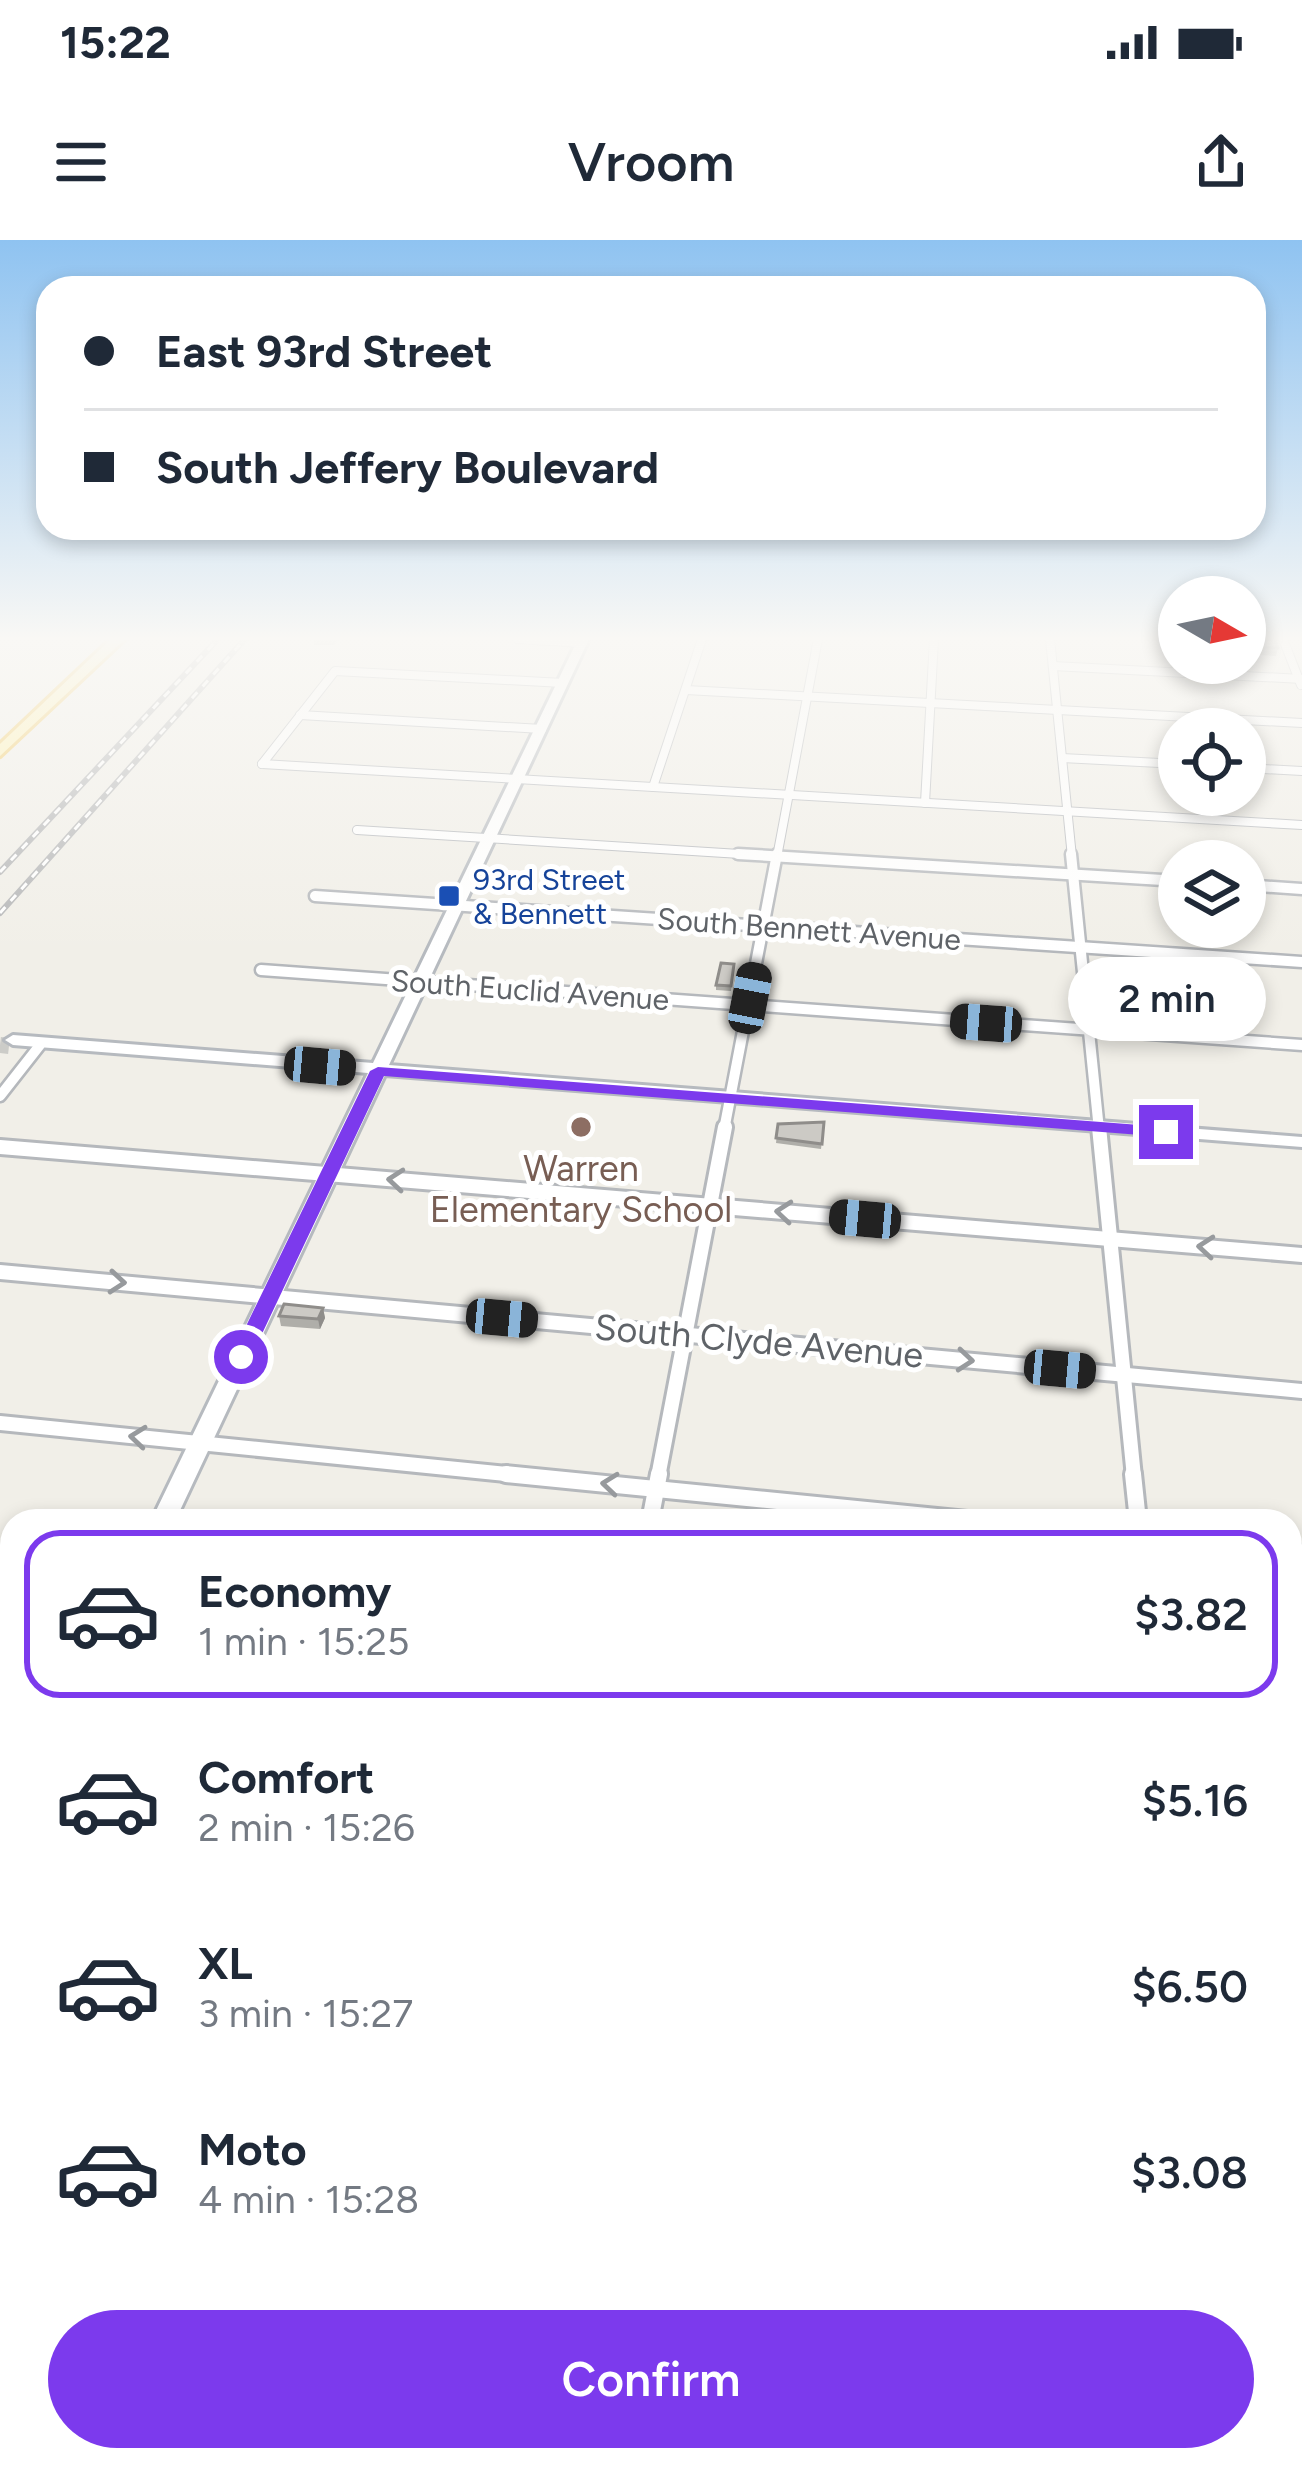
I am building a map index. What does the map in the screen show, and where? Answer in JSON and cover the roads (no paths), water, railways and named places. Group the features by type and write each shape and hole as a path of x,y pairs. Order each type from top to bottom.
{"street":[{"path":"279,743 262,764 1302,825"},
{"path":"169,1509 535,743"},
{"path":"652,787 667,743"},
{"path":"652,1509 798,743"},
{"path":"926,803 929,743"},
{"path":"1060,743 1137,1509"},
{"path":"1062,758 1158,763"},
{"path":"1266,769 1302,771"},
{"path":"357,830 1158,880"},
{"path":"1266,886 1302,889"},
{"name":"South Bennett Avenue","path":"315,896 1302,962"},
{"name":"South Euclid Avenue","path":"261,970 1302,1045"},
{"path":"11,1043 1302,1142"},
{"path":"0,1096 40,1045"},
{"path":"0,1147 1302,1255"},
{"name":"South Clyde Avenue","path":"0,1272 1302,1391"},
{"path":"0,1424 857,1509"}],"tunnel":[{"path":"0,1045 9,1046"}],"railway":[{"path":"0,872 121,743"},
{"path":"0,913 152,743"}],"place":[{"name":"93rd Street & Bennett","path":"449,896"},
{"name":"Warren Elementary School","path":"581,1127"}]}
